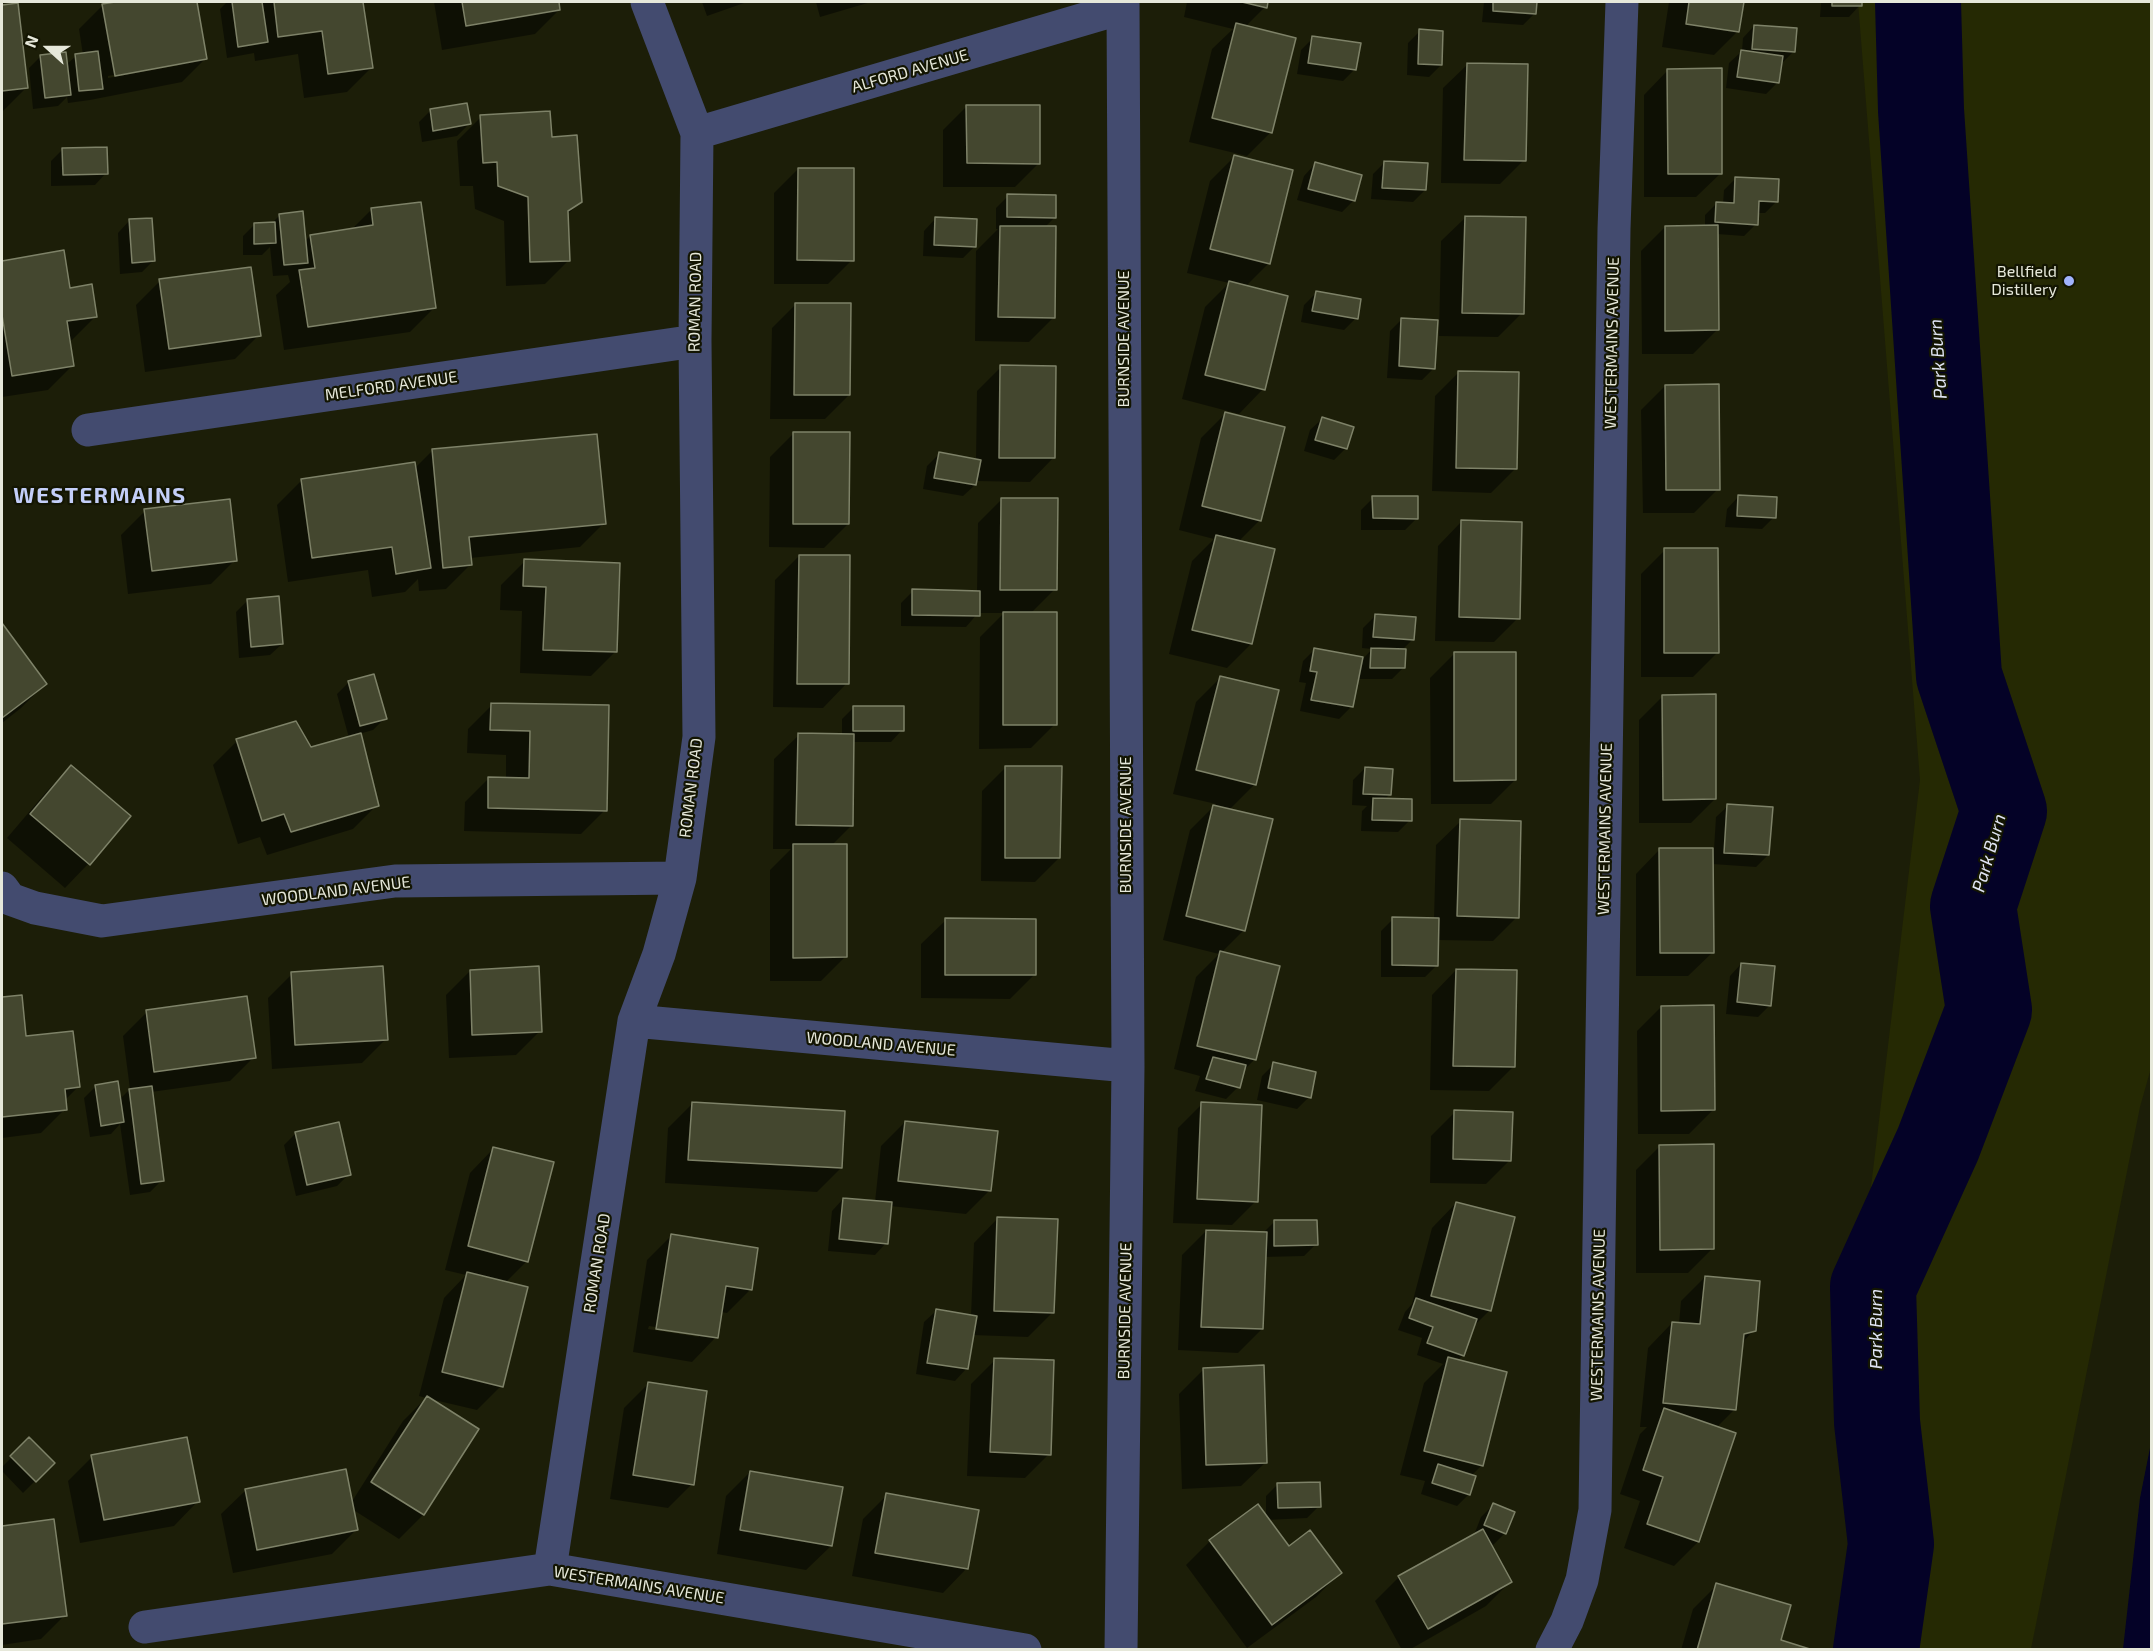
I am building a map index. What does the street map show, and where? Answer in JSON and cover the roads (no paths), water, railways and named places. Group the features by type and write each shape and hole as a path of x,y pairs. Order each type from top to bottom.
{"street":[{"name":"ROMAN ROAD","path":"550,1569 634,1021 659,954 680,878 699,737 694,341 697,133 647,2"},
{"name":"WESTERMAINS AVENUE","path":"1552,1650 1567,1621 1582,1580 1595,1510 1614,229 1622,2"},
{"name":"ALFORD AVENUE","path":"697,133 1123,5"},
{"name":"BURNSIDE AVENUE","path":"1121,1650 1128,1066 1123,5"},
{"name":"MELFORD AVENUE","path":"88,430 694,341"},
{"name":"WOODLAND AVENUE","path":"2,888 10,899 35,908 102,921 395,881 680,878"},
{"name":"WOODLAND AVENUE","path":"634,1021 1128,1066"},
{"name":"WESTERMAINS AVENUE","path":"145,1627 550,1569 1025,1650"}],"water":[{"path":"2151,1443 2151,1649 2123,1649 2140,1498"}],"waterway":[{"name":"Park Burn","path":"1876,1650 1891,1544 1877,1422 1873,1287 1938,1144 1989,1010 1973,906 2004,811 1959,676 1921,110 1918,2"}],"place":[{"name":"Bellfield Distillery","path":"2069,281"}],"district":[{"name":"WESTERMAINS","path":"100,496"}]}
